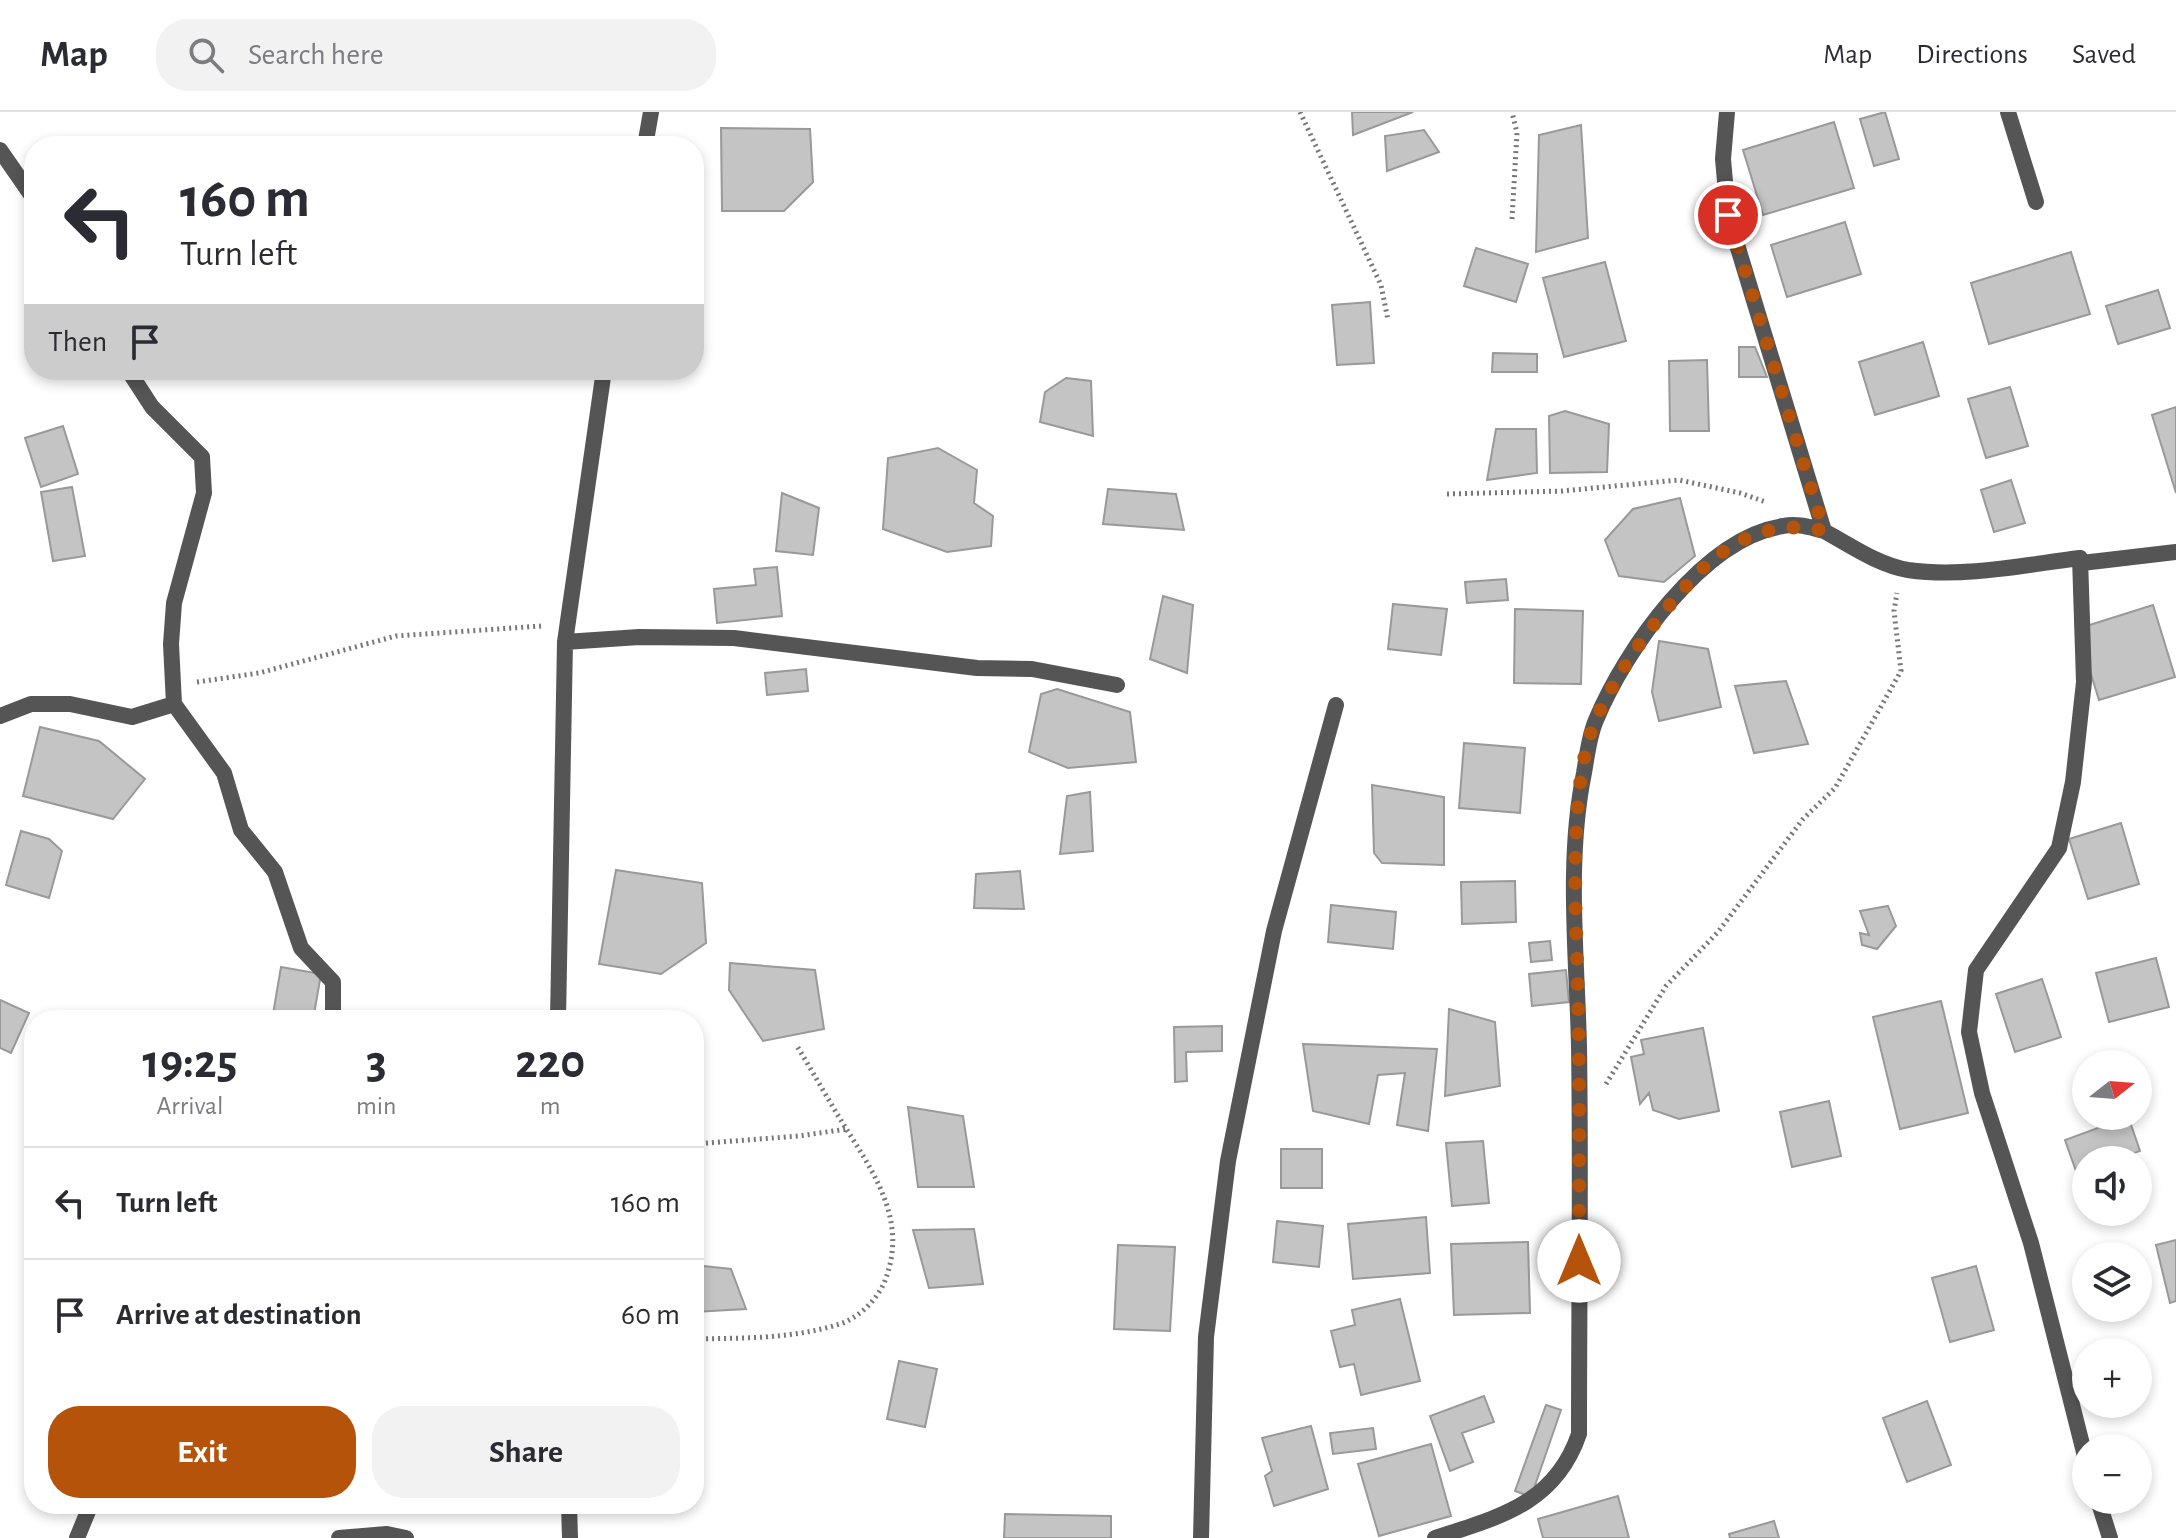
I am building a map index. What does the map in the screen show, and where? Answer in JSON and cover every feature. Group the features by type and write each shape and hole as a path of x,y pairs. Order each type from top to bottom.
{"street":[{"path":"647,136 651,112"},
{"path":"1727,112 1723,159 1728,215 1824,531"},
{"path":"2008,112 2036,202"},
{"path":"0,150 24,185"},
{"path":"134,380 152,407 202,457 204,493 174,603 174,704 224,773 241,830 275,872 294,920 301,948 333,982 333,1010"},
{"path":"558,1010 565,642 570,625 603,380"},
{"path":"1435,1538 1510,1514 1530,1501 1571,1459 1579,1434 1580,1128 1576,852 1583,777 1595,721 1646,631 1706,562 1739,540 1783,525 1800,525 1824,531 1871,557 1906,569 1962,572 2080,558"},
{"path":"2080,558 2082,563 2176,552"},
{"path":"2079,1434 2031,1243 1982,1093 1969,1032 1976,970 2016,906 2059,848 2073,782 2084,682 2080,558"},
{"path":"565,642 639,637 734,638 977,668 1032,669 1117,685"},
{"path":"0,716 31,704 70,704 132,717 174,704"},
{"path":"1201,1538 1206,1337 1228,1161 1274,931 1336,705"},
{"path":"77,1538 87,1514"},
{"path":"569,1514 570,1538"},
{"path":"2102,1514 2110,1538"},
{"path":"339,1538 387,1534 406,1538"}],"path":[{"path":"1300,112 1375,272 1388,320"},
{"path":"1512,112 1517,133 1512,219"},
{"path":"1447,494 1562,491 1679,480 1740,493 1782,508 1800,525"},
{"path":"1604,1088 1666,986 1718,932 1803,819 1835,788 1897,682 1901,671 1895,599 1906,569"},
{"path":"173,683 211,682 259,673 396,636 570,625"},
{"path":"704,1339 785,1337 843,1323 879,1295 891,1266 895,1239 891,1211 876,1177 797,1046"},
{"path":"704,1143 847,1129"}],"building":[{"path":"1352,112 1413,112 1353,135"},
{"path":"1885,112 1899,159 1874,166 1860,119"},
{"path":"1834,122 1854,188 1763,215 1743,150"},
{"path":"1581,125 1588,238 1536,252 1539,135"},
{"path":"721,128 810,129 813,182 784,211 722,211"},
{"path":"1424,130 1439,152 1387,171 1385,136"},
{"path":"1845,222 1861,274 1787,297 1771,245"},
{"path":"1476,248 1528,264 1516,302 1464,286"},
{"path":"2071,252 2090,314 1989,344 1971,283"},
{"path":"1605,262 1626,341 1564,357 1543,278"},
{"path":"2158,290 2170,328 2118,344 2106,306"},
{"path":"1370,302 1374,363 1337,365 1332,305"},
{"path":"1923,342 1939,396 1875,415 1859,362"},
{"path":"1739,347 1755,347 1767,377 1739,377"},
{"path":"1493,353 1537,354 1537,372 1492,372"},
{"path":"1707,360 1709,431 1670,431 1669,361"},
{"path":"1066,378 1091,381 1093,436 1040,422 1045,392"},
{"path":"2010,387 2028,446 1986,458 1968,399"},
{"path":"2176,407 2176,493 2152,415"},
{"path":"1565,411 1609,424 1607,472 1550,473 1549,416"},
{"path":"63,426 78,474 41,487 25,438"},
{"path":"1496,429 1536,429 1537,473 1487,480"},
{"path":"938,448 977,470 974,503 993,516 991,546 947,552 883,529 888,458"},
{"path":"2011,480 2025,523 1994,532 1981,490"},
{"path":"72,487 85,556 53,561 41,492"},
{"path":"1108,489 1176,494 1184,530 1103,524"},
{"path":"782,493 819,508 813,555 776,551"},
{"path":"1680,498 1695,556 1664,582 1619,576 1605,540 1633,509"},
{"path":"777,567 782,616 717,623 714,589 756,585 754,569"},
{"path":"1506,579 1508,600 1467,603 1465,582"},
{"path":"1163,596 1193,605 1187,673 1150,659"},
{"path":"1393,604 1447,609 1441,655 1388,649"},
{"path":"2153,605 2175,677 2099,700 2077,629"},
{"path":"1515,609 1583,611 1581,684 1514,683"},
{"path":"1659,641 1708,649 1721,707 1659,721 1652,692"},
{"path":"806,669 808,691 767,695 765,673"},
{"path":"1786,681 1808,744 1754,753 1735,686"},
{"path":"1057,689 1130,712 1136,762 1068,768 1029,752 1041,694"},
{"path":"40,727 99,741 145,779 113,819 23,796"},
{"path":"1464,743 1525,748 1520,813 1459,808"},
{"path":"1372,785 1444,797 1444,865 1382,863 1374,853"},
{"path":"1090,792 1093,851 1060,854 1067,796"},
{"path":"2121,823 2139,884 2088,899 2069,839"},
{"path":"21,831 49,839 62,851 49,898 6,885"},
{"path":"616,870 702,883 706,943 661,974 599,964"},
{"path":"1020,871 1024,909 974,908 976,874"},
{"path":"1515,881 1516,922 1462,924 1461,882"},
{"path":"1331,905 1396,912 1393,949 1328,942"},
{"path":"1888,906 1896,926 1877,949 1862,945 1860,933 1869,935 1860,911"},
{"path":"1550,941 1552,960 1531,962 1529,943"},
{"path":"2156,958 2169,1007 2109,1022 2096,973"},
{"path":"730,963 815,970 824,1029 763,1041 729,990"},
{"path":"281,967 321,974 315,1010 274,1010"},
{"path":"1566,970 1569,1002 1532,1006 1529,974"},
{"path":"2042,979 2061,1037 2015,1052 1996,994"},
{"path":"0,1000 24,1011 24,1024 11,1053 0,1048"},
{"path":"1941,1001 1968,1113 1900,1129 1873,1017"},
{"path":"1449,1009 1495,1022 1500,1086 1445,1096"},
{"path":"1222,1026 1222,1051 1186,1052 1187,1081 1175,1082 1174,1027"},
{"path":"1703,1028 1719,1111 1679,1119 1653,1110 1649,1093 1640,1104 1631,1057 1644,1054 1641,1040"},
{"path":"1303,1044 1437,1049 1428,1131 1397,1125 1405,1073 1378,1075 1369,1124 1313,1111"},
{"path":"1829,1101 1841,1156 1792,1167 1780,1112"},
{"path":"908,1107 963,1116 974,1187 918,1187"},
{"path":"2092,1130 2133,1130 2138,1146 2072,1146 2072,1160 2065,1140"},
{"path":"1483,1141 1489,1203 1452,1206 1446,1143"},
{"path":"1281,1149 1322,1149 1322,1188 1281,1188"},
{"path":"1426,1217 1430,1273 1353,1279 1348,1224"},
{"path":"1277,1221 1323,1226 1319,1267 1273,1262"},
{"path":"974,1229 983,1284 929,1288 913,1230"},
{"path":"2176,1240 2176,1301 2170,1303 2156,1245"},
{"path":"1528,1242 1530,1313 1454,1315 1451,1244"},
{"path":"1118,1245 1175,1247 1170,1331 1114,1329"},
{"path":"704,1266 731,1269 746,1309 704,1311"},
{"path":"1976,1266 1994,1330 1950,1342 1932,1278"},
{"path":"1400,1299 1420,1381 1361,1395 1354,1364 1340,1367 1331,1331 1355,1325 1352,1310"},
{"path":"899,1361 937,1369 925,1427 887,1419"},
{"path":"1484,1396 1494,1422 1462,1433 1473,1462 1450,1471 1430,1416"},
{"path":"1927,1401 1951,1465 1907,1482 1883,1418"},
{"path":"1546,1405 1561,1410 1531,1497 1515,1491"},
{"path":"1311,1426 1328,1489 1274,1506 1265,1476 1272,1471 1262,1438"},
{"path":"1373,1428 1376,1449 1333,1454 1330,1433"},
{"path":"1431,1444 1451,1516 1379,1536 1358,1464"},
{"path":"1618,1496 1629,1538 1543,1538 1538,1519"},
{"path":"1005,1514 1111,1516 1111,1538 1004,1538"},
{"path":"1774,1521 1779,1538 1730,1538 1729,1534"}],"route":[{"path":"1579,1261 1576,852 1583,777 1595,721 1646,631 1706,562 1739,540 1783,525 1800,525 1824,531 1728,215"}]}
